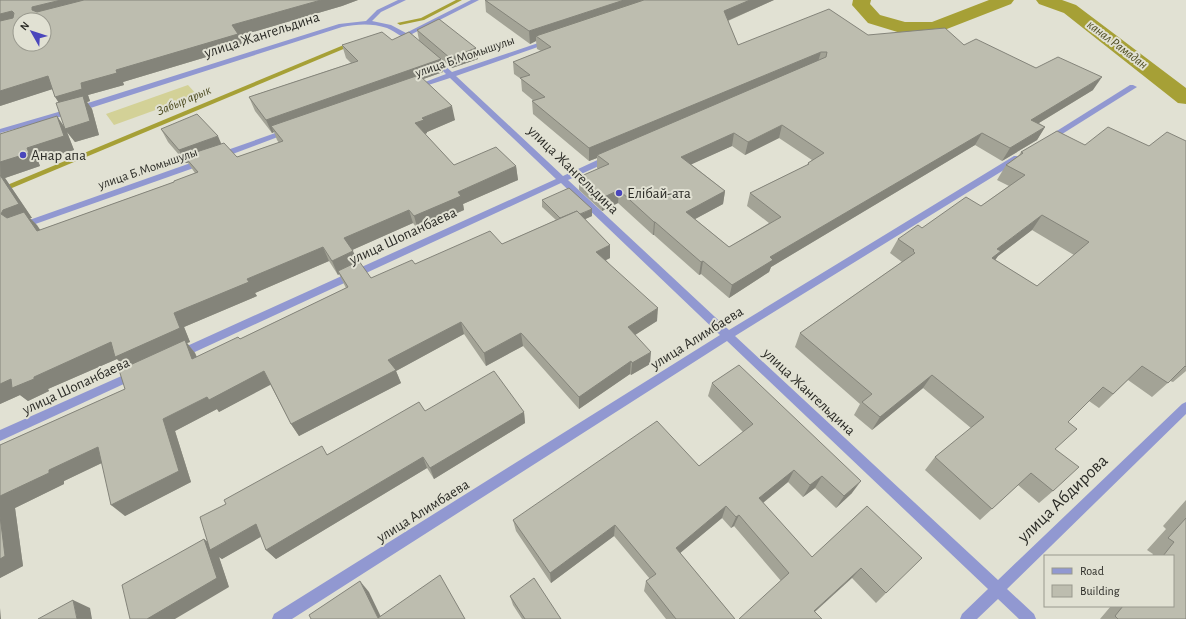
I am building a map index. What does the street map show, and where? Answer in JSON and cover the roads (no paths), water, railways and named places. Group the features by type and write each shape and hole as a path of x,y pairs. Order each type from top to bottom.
{"street":[{"path":"368,22 371,17 403,0"},
{"path":"406,34 476,0"},
{"name":"улица Жангельдина","path":"0,131 75,110 341,25 368,22 380,24 406,34 452,74 560,179 1029,619"},
{"name":"улица Б.Момышулы","path":"407,90 555,39"},
{"path":"1038,145 1133,87"},
{"name":"улица Б.Момышулы","path":"20,227 295,130"},
{"name":"улица Алимбаева","path":"279,619 727,336 1025,153"},
{"name":"улица Шопанбаева","path":"172,357 560,179 618,154"},
{"name":"улица Шопанбаева","path":"0,436 144,370"},
{"name":"улица Абдирова","path":"966,619 1186,406"}],"waterway":[{"name":"Забыр арык","path":"400,23 422,19 460,0"},
{"name":"канал Рамадан","path":"862,0 861,5 874,19 904,28 934,28 1005,0"},
{"name":"канал Рамадан","path":"1045,0 1070,9 1186,98"},
{"name":"Забыр арык","path":"0,191 351,44"}],"place":[{"name":"Анар апа","path":"23,155"},
{"name":"Елібай-ата","path":"619,193"}]}
